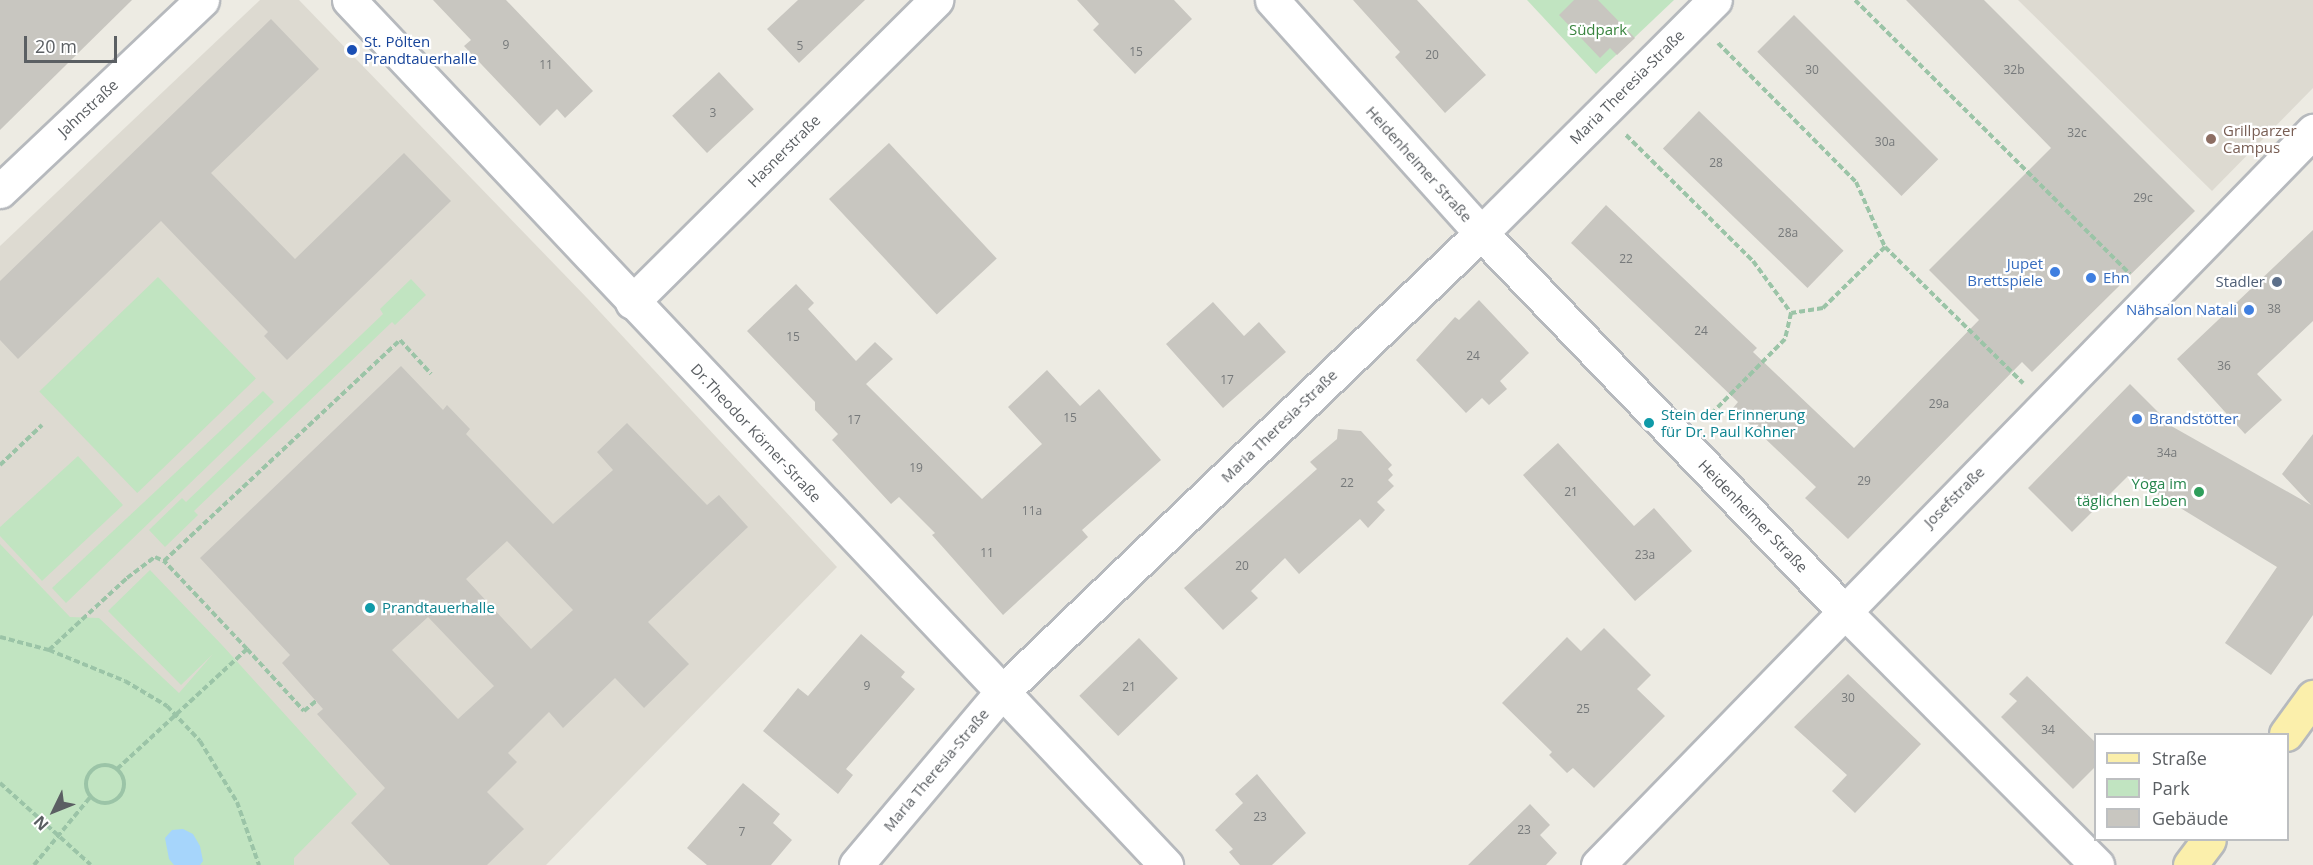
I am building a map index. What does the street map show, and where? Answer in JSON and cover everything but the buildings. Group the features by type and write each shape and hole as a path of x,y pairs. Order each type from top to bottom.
{"main road":[{"path":"2287,733 2313,697"},
{"path":"2190,865 2208,841"}],"street":[{"name":"Jahnstraße","path":"0,191 202,0"},
{"name":"Dr.Theodor Körner-Straße","path":"349,0 1001,693 1166,865"},
{"name":"Hasnerstraße","path":"632,302 936,0"},
{"name":"Heidenheimer Straße","path":"1272,0 1481,233 1843,610 2097,865"},
{"name":"Maria Theresia-Straße","path":"856,865 1001,693 1481,233 1705,10"},
{"name":"Josefstraße","path":"1598,865 1843,610 2313,131"}],"path":[{"path":"1855,0 2152,295"},
{"path":"1705,10 1856,182 1885,247 2044,405"},
{"path":"1603,112 1753,261 1791,313 1785,339 1683,443"},
{"path":"1791,313 1823,308 1885,247"},
{"path":"164,561 400,340 431,374"},
{"path":"0,465 42,425"},
{"path":"49,650 127,578 155,557 164,561 304,711 316,700"},
{"path":"0,637 49,650 125,681 167,706 200,741 237,802 259,865"},
{"path":"117,769 247,649"},
{"path":"106,765 117,769 123,779 118,797 102,802 91,796 87,778 94,768 106,765"},
{"path":"0,783 91,865"},
{"path":"34,865 91,796"}],"shaded area":[{"path":"260,0 299,0 588,299 837,567 546,865 0,865 0,246"},
{"name":"Grillparzer Campus","path":"2018,0 2313,0 2313,88 2212,191"}],"green space":[{"name":"Südpark","path":"1527,0 1674,0 1596,74"},
{"path":"158,277 256,378 137,493 39,392"},
{"path":"411,279 426,295 395,325 392,322 194,511 198,515 165,547 149,530 182,498 186,502 383,314 380,309"},
{"path":"263,391 274,402 66,603 52,588"},
{"path":"78,456 123,505 42,581 0,536 0,527"},
{"path":"0,544 70,617 99,618 179,693 213,654 181,685 108,611 150,570 222,645 357,794 294,858 294,865 0,865"}],"water":[{"path":"183,829 193,834 200,846 203,861 200,865 174,865 169,859 165,838 172,830"}],"place":[{"name":"St. Pölten Prandtauerhalle","path":"352,50"},
{"name":"Grillparzer Campus","path":"2211,139"},
{"name":"Jupet Brettspiele","path":"2055,272"},
{"name":"Ehn","path":"2091,278"},
{"name":"Stadler","path":"2277,282"},
{"name":"Nähsalon Natali","path":"2249,310"},
{"name":"Brandstötter","path":"2137,419"},
{"name":"Stein der Erinnerung für Dr. Paul Kohner","path":"1649,423"},
{"name":"Yoga im täglichen Leben","path":"2199,492"},
{"name":"Prandtauerhalle","path":"370,608"}]}
